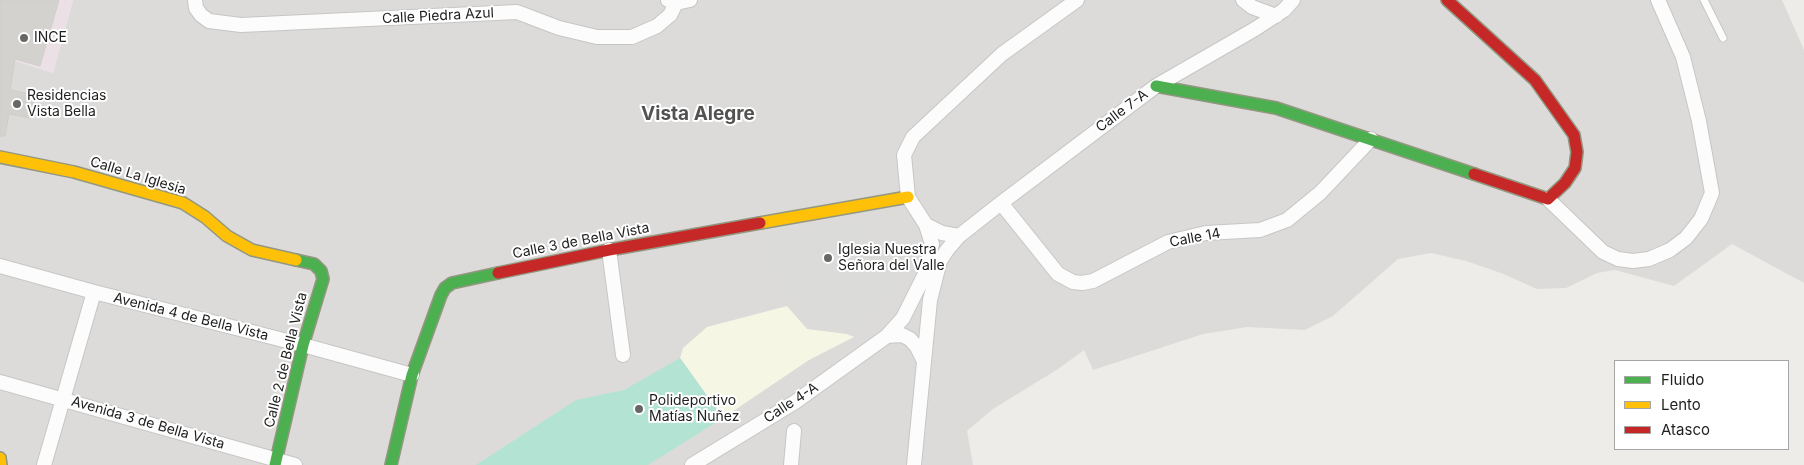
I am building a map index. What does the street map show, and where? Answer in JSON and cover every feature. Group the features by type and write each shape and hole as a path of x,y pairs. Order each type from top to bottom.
{"street":[{"name":"Calle Piedra Azul","path":"195,0 196,8 201,16 209,21 241,25 517,12 559,28 597,37 632,37 657,26 670,15 671,1"},
{"path":"671,1 690,0"},
{"path":"887,336 903,318 924,276 932,244 926,225 908,197 904,155 913,137 1002,54 1077,0"},
{"path":"1243,0 1252,7 1276,16"},
{"name":"Calle 7-A","path":"914,465 930,300 940,261 947,250 959,236 1001,202 1156,86 1237,41 1276,16 1293,0"},
{"path":"1447,0 1535,80 1574,135 1577,152 1575,168 1565,183 1548,199"},
{"path":"1156,86 1276,108 1548,199 1604,252 1618,259 1633,261 1649,259 1670,250 1686,238 1701,219 1712,193 1700,121 1684,57 1658,0"},
{"name":"Calle 14","path":"1001,202 1058,274 1073,282 1082,283 1093,281 1168,242 1206,233 1260,230 1287,220 1320,193 1370,139"},
{"name":"Calle La Iglesia","path":"0,157 74,172 183,203 205,217 227,236 252,250 314,264"},
{"name":"Calle 3 de Bella Vista","path":"391,465 412,375 441,294 452,283 609,250 908,197"},
{"path":"926,225 942,233 959,236"},
{"path":"609,250 623,355"},
{"name":"Calle 2 de Bella Vista","path":"276,462 303,345 323,279 321,271 314,264"},
{"name":"Avenida 4 de Bella Vista","path":"0,266 412,375"},
{"path":"44,465 94,292"},
{"path":"887,336 902,335 910,339 917,346 924,361"},
{"name":"Calle 4-A","path":"692,465 795,402 887,336"},
{"name":"Avenida 3 de Bella Vista","path":"0,382 276,462 295,465"},
{"path":"791,465 794,431"},
{"path":"0,458 1,465"}],"lane":[{"path":"1704,0 1723,38"}],"shaded area":[{"path":"0,0 73,0 53,73 0,56"},
{"path":"73,0 1782,0 1804,50 1804,283 1732,244 1674,286 1615,270 1597,273 1566,288 1537,289 1501,273 1466,261 1431,253 1398,259 1333,316 1305,330 1247,327 1203,334 1093,370 1084,350 1058,369 993,409 967,431 973,465 0,465 0,56 53,73"},
{"name":"Iglesia Nuestra Señora del Valle","path":"862,220 900,283 856,332 810,322 777,280 765,236"},
{"path":"787,306 807,329 847,334 854,337 809,360 723,418 680,358 683,348 707,327"}],"green space":[{"name":"Polideportivo Matías Nuñez","path":"680,358 723,418 648,465 476,465 576,400 624,390"}],"building":[{"path":"0,0 59,0 40,66 15,59 10,90 35,95 31,118 9,114 5,136 0,136"}],"traffic: fast":[{"path":"1156,86 1276,108 1474,174"},
{"path":"275,465 303,345 323,279 321,271 314,264 296,260"},
{"path":"391,465 412,375 441,295 445,288 452,283 498,273"}],"traffic: slow":[{"path":"0,157 74,172 183,203 205,217 227,236 252,250 296,260"},
{"path":"760,223 908,197"},
{"path":"0,458 1,465"}],"traffic: jam":[{"path":"1447,0 1535,80 1574,135 1577,152 1575,168 1565,183 1548,199 1474,174"},
{"path":"498,273 609,250 760,223"}],"place":[{"name":"INCE","path":"24,38"},
{"name":"Residencias Vista Bella","path":"17,104"},
{"name":"Iglesia Nuestra Señora del Valle","path":"828,258"},
{"name":"Polideportivo Matías Nuñez","path":"639,409"}],"district":[{"name":"Vista Alegre","path":"698,114"}]}
